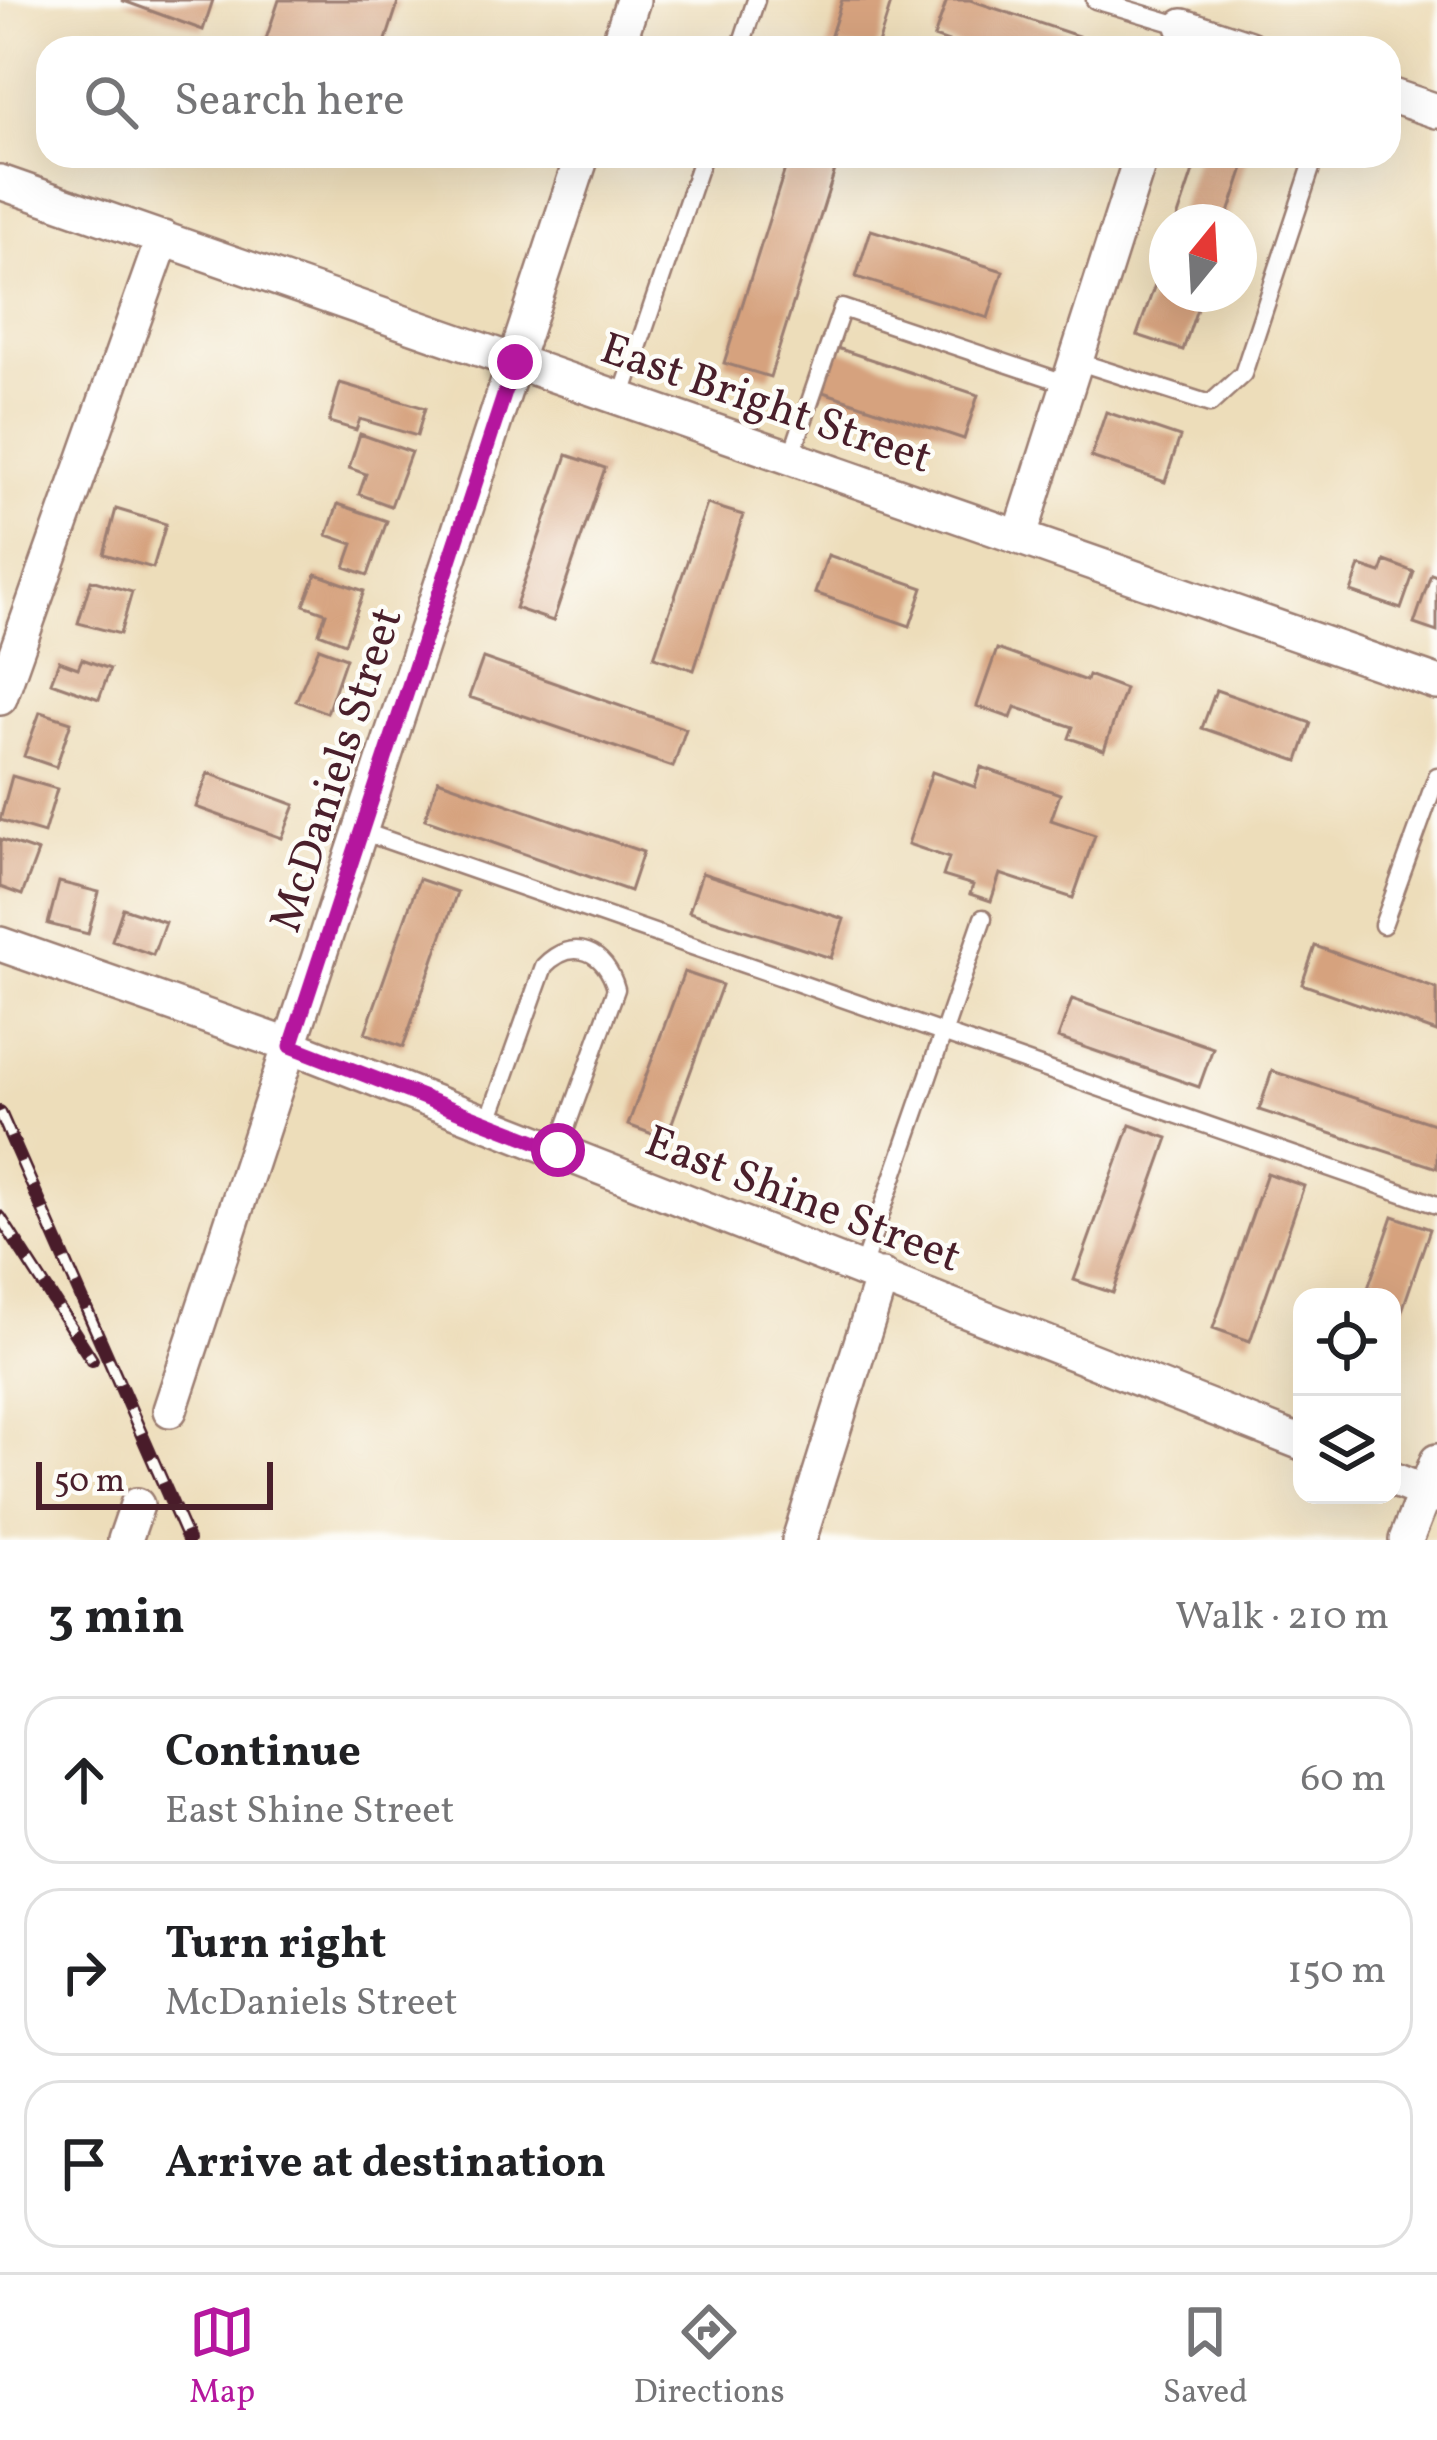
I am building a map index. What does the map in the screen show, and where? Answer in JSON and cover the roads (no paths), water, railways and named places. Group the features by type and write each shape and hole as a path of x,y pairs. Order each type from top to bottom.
{"street":[{"path":"621,36 633,0"},
{"path":"1183,25 1215,36"},
{"path":"1401,99 1437,111"},
{"name":"McDaniels Street","path":"170,1410 578,168"},
{"path":"1020,536 1138,168"},
{"name":"East Bright Street","path":"0,182 1437,683"},
{"path":"0,698 163,238"},
{"name":"East Shine Street","path":"0,944 291,1046 1293,1439"},
{"path":"799,1540 872,1272"},
{"path":"1401,1480 1433,1484 1406,1540"},
{"path":"124,1540 136,1505"}],"lane":[{"path":"744,36 756,0"},
{"path":"1095,0 1183,25"},
{"path":"622,398 699,168"},
{"path":"791,457 842,308 1072,373 1210,404 1243,374 1312,168"},
{"path":"1383,925 1437,776"},
{"path":"361,831 1437,1204"},
{"path":"872,1272 983,918"},
{"path":"488,1124 544,966 558,952 579,949 599,959 612,973 616,989 558,1150"}],"railway":[{"path":"0,1112 188,1540"},
{"path":"0,1217 92,1360"}]}
